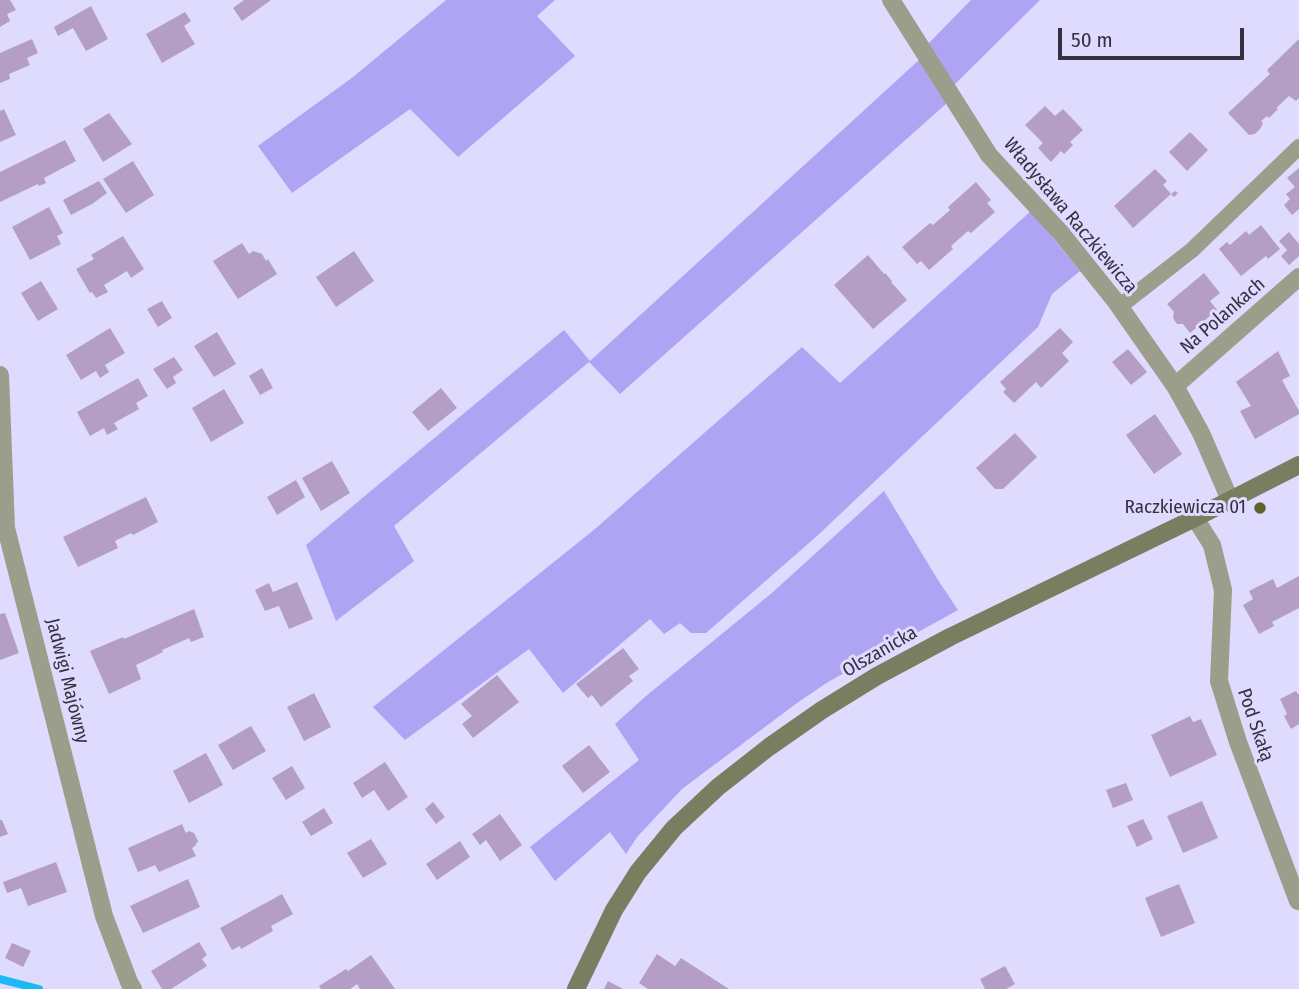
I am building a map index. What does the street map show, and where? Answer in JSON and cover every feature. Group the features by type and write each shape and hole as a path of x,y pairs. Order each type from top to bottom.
{"street":[{"name":"Władysława Raczkiewicza","path":"891,0 989,155 1061,233 1119,307 1175,386 1201,433 1230,500"},
{"name":"Na Polankach","path":"1175,386 1299,277"},
{"name":"Jadwigi Majówny","path":"0,383 6,528 104,916 133,989"},
{"name":"Olszanicka","path":"576,989 614,910 638,872 674,828 718,787 769,747 822,710 950,637 1299,465"},
{"name":"Pod Skałą","path":"1195,518 1212,545 1223,590 1219,681 1238,742 1298,901"}],"lane":[{"path":"1119,307 1192,250 1299,147"}],"shaded area":[{"path":"446,0 555,0 537,16 575,56 458,157 410,109 292,193 258,146 353,77"},
{"path":"971,0 1040,0 953,86 927,45"},
{"path":"919,60 947,103 620,394 589,362 394,526 414,561 336,621 306,545 564,330 590,361"},
{"path":"1031,211 1080,271 1052,294 1038,327 817,536 706,633 691,633 680,623 664,634 650,619 563,693 529,649 405,740 373,707 595,529 802,347 840,383"},
{"path":"884,491 958,610 828,682 797,703 682,789 637,837 626,854 610,832 555,881 530,847 639,760 615,724 773,592"}],"building":[{"path":"0,0 10,0 16,10 7,14 10,21 0,27"},
{"path":"244,0 271,0 242,21 233,8"},
{"path":"91,6 108,39 86,51 73,28 58,36 54,27"},
{"path":"185,12 191,21 184,26 195,44 162,63 146,34"},
{"path":"32,39 38,53 27,58 30,65 9,74 10,79 0,83 0,53"},
{"path":"1299,39 1299,98 1296,101 1289,96 1269,118 1267,116 1261,121 1263,123 1255,134 1249,135 1228,113 1270,74 1267,70"},
{"path":"1045,106 1055,116 1063,109 1083,130 1070,142 1073,145 1064,154 1061,151 1051,162 1038,148 1043,143 1025,125"},
{"path":"4,109 16,135 0,142 0,111"},
{"path":"109,113 132,144 103,162 83,129"},
{"path":"1190,132 1208,150 1187,171 1169,152"},
{"path":"65,140 76,161 44,178 46,183 39,186 38,184 0,202 0,172"},
{"path":"133,161 154,195 126,213 103,179"},
{"path":"1299,168 1299,209 1292,215 1284,205 1290,199 1286,194 1295,187 1287,178"},
{"path":"1155,169 1167,181 1163,185 1171,194 1133,228 1114,206"},
{"path":"99,181 107,193 71,215 63,200"},
{"path":"976,182 991,200 987,203 995,212 971,233 968,231 951,246 953,249 929,270 921,261 917,264 902,247 930,223 933,225 950,210 948,207"},
{"path":"49,207 63,233 57,236 61,244 30,260 12,227"},
{"path":"1261,225 1280,249 1268,259 1266,256 1241,276 1219,249 1227,242 1230,245 1246,231 1249,235"},
{"path":"1289,232 1299,244 1299,256 1289,265 1281,256 1287,250 1279,241"},
{"path":"123,236 144,269 131,278 127,271 104,285 108,292 96,298 90,293 76,269 94,259 91,255"},
{"path":"242,243 249,254 253,251 262,254 266,261 268,259 277,274 238,299 213,261"},
{"path":"354,251 374,281 336,307 316,277"},
{"path":"868,255 907,300 873,329 834,285"},
{"path":"1204,273 1220,293 1210,301 1217,310 1190,333 1183,324 1177,324 1173,318 1174,312 1167,304"},
{"path":"41,281 58,309 38,321 21,293"},
{"path":"162,301 172,318 158,327 147,309"},
{"path":"110,328 125,353 105,365 109,372 100,378 96,371 81,380 66,355"},
{"path":"1060,328 1073,342 1062,353 1069,361 1041,388 1036,382 1014,403 1003,392 1006,389 1000,382"},
{"path":"217,332 236,364 214,377 194,346"},
{"path":"1128,349 1147,372 1131,385 1112,362"},
{"path":"1278,351 1290,376 1282,380 1299,414 1255,439 1240,411 1251,406 1236,382"},
{"path":"174,357 183,370 173,377 176,383 167,389 153,369"},
{"path":"262,368 273,388 260,395 249,376"},
{"path":"138,378 148,396 136,403 139,409 114,423 118,429 107,435 104,428 90,436 77,412"},
{"path":"441,388 457,408 428,431 412,412"},
{"path":"224,389 244,423 211,442 192,408"},
{"path":"1155,414 1182,454 1154,474 1126,435"},
{"path":"1015,433 1037,457 1003,489 995,489 976,468"},
{"path":"332,461 350,493 321,511 302,478"},
{"path":"296,480 305,497 277,515 267,497"},
{"path":"146,497 158,522 115,541 118,548 78,567 63,537"},
{"path":"1299,576 1299,608 1272,622 1274,626 1259,634 1243,605 1253,599 1249,591 1273,579 1277,588"},
{"path":"297,582 313,619 289,629 279,606 265,611 255,590 269,583 273,592"},
{"path":"194,609 204,637 191,642 189,638 136,665 141,679 109,694 90,651"},
{"path":"5,613 19,653 0,660 0,614"},
{"path":"623,648 639,669 629,676 633,681 601,707 592,695 588,698 576,684"},
{"path":"497,675 519,702 473,738 462,724 472,716 461,704"},
{"path":"1296,691 1299,694 1299,724 1291,729 1280,699"},
{"path":"314,693 331,727 304,741 287,707"},
{"path":"1190,716 1193,722 1201,719 1217,755 1170,777 1151,735"},
{"path":"251,726 266,751 233,770 218,745"},
{"path":"589,745 610,772 583,793 562,766"},
{"path":"206,753 223,785 189,803 173,771"},
{"path":"385,762 408,797 388,811 374,790 362,798 353,783"},
{"path":"292,766 305,788 286,800 272,778"},
{"path":"1126,783 1133,800 1113,808 1106,790"},
{"path":"1202,801 1218,838 1183,853 1167,816"},
{"path":"433,802 445,817 436,824 425,809"},
{"path":"324,808 333,823 311,836 302,822"},
{"path":"500,814 522,845 500,861 486,840 480,845 472,834"},
{"path":"1143,819 1153,839 1137,847 1127,826"},
{"path":"0,820 8,834 0,837"},
{"path":"182,824 186,833 194,833 198,841 192,848 196,856 159,872 155,865 138,872 128,848"},
{"path":"371,839 387,864 363,878 347,853"},
{"path":"460,841 470,857 437,880 426,864"},
{"path":"56,862 67,892 28,906 21,888 7,893 3,882"},
{"path":"188,879 200,907 143,933 130,906"},
{"path":"1179,884 1195,923 1161,937 1145,898"},
{"path":"282,894 293,914 271,926 273,931 241,949 240,946 232,950 220,928"},
{"path":"199,942 207,955 202,959 207,966 171,989 162,989 151,971"},
{"path":"12,943 31,951 23,967 5,958"},
{"path":"657,954 675,966 681,958 729,989 648,989 639,983"},
{"path":"371,955 395,989 360,989 357,984 350,989 321,989 319,986 346,969 348,971"},
{"path":"1005,966 1015,984 1006,989 985,989 980,979"},
{"path":"608,981 623,989 604,989"}],"waterway":[{"path":"0,979 39,989"}],"place":[{"name":"Raczkiewicza 01","path":"1260,508"}]}
